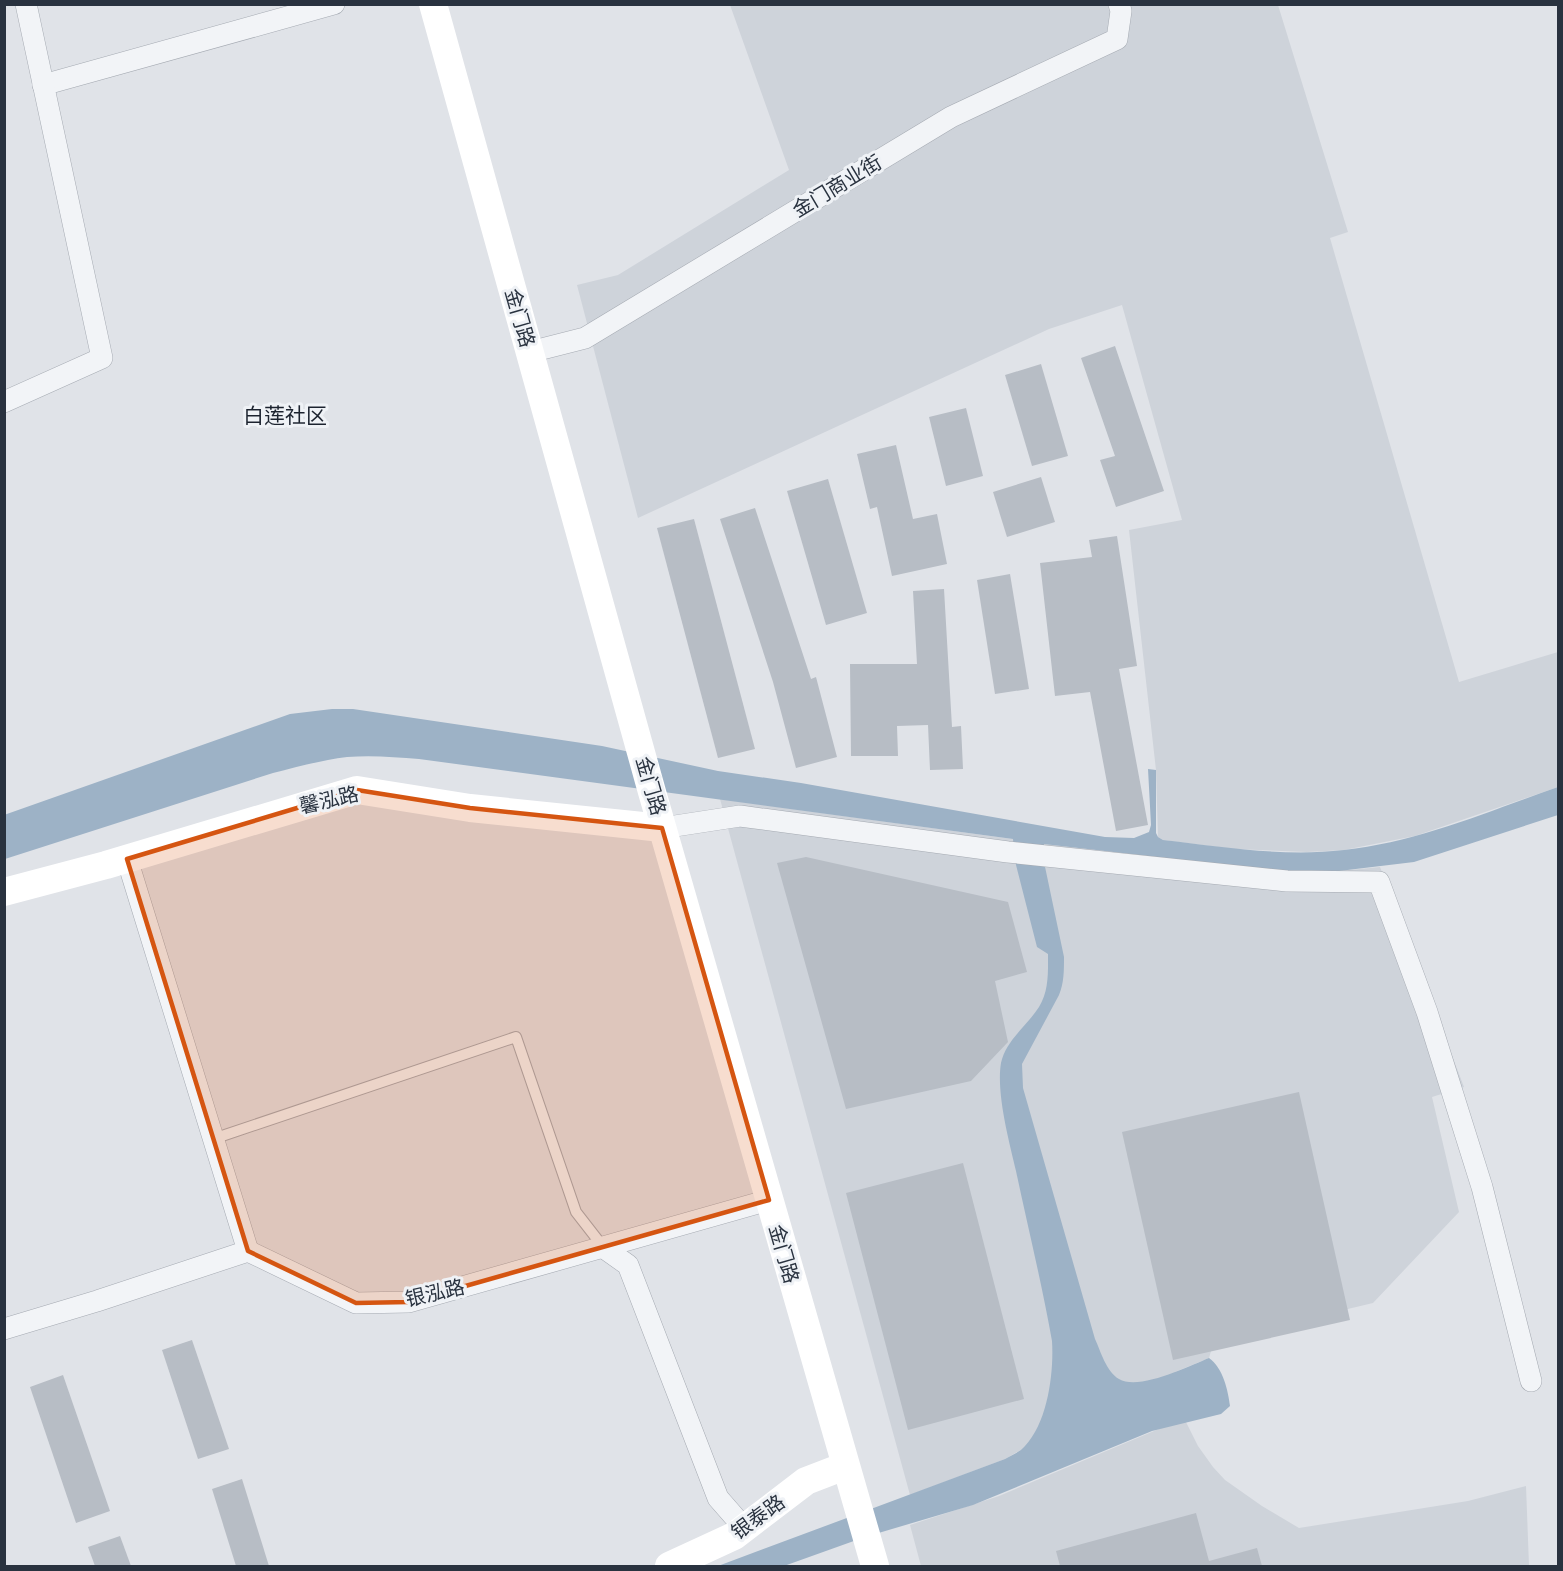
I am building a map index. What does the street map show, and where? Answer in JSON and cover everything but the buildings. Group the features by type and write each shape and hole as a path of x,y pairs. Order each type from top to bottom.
{"main road":[{"name":"金门路","path":"443,10 650,751 769,1200 845,1466 865,1500"},
{"name":"馨泓路","path":"5,891 127,859 357,790 470,808 670,827"},
{"name":"金门路","path":"670,827 880,1555"},
{"name":"银泰路","path":"669,1566 717,1545 745,1528 806,1481 845,1466"}],"street":[{"path":"4,402 102,358 26,4"},
{"path":"43,85 334,4"},
{"name":"金门商业街","path":"538,350 585,338 951,117 1117,39 1121,12 1119,4"},
{"path":"670,827 740,816 1061,858 1287,881 1379,882 1427,1012 1482,1187 1531,1381"},
{"path":"4,1329 248,1251 127,859"},
{"name":"银泓路","path":"248,1251 356,1303 409,1302 769,1200"},
{"path":"604,1248 628,1265 718,1498 745,1528"}],"lane":[{"path":"213,1139 516,1037 576,1212 604,1248"}],"highlighted area":[{"path":"357,790 470,808 662,828 769,1200 409,1302 356,1303 248,1251 127,859"}],"shaded area":[{"path":"730,5 1278,5 1348,232 1330,238 1459,682 1558,652 1558,787 1415,836 1344,850 1307,852 1234,849 1163,840 1158,837 1156,770 1129,530 1182,520 1122,305 1049,329 638,518 577,285 618,275 789,170"},
{"path":"720,799 1101,851 1339,871 1380,867 1464,1087 1432,1097 1459,1212 1373,1303 1214,1341 1209,1358 1175,1372 1186,1422 1198,1446 1213,1467 1225,1480 1299,1528 1468,1501 1526,1486 1529,1566 921,1566 910,1525 999,1496 1166,1426 1139,1382 1005,1459 910,1495"}],"water":[{"path":"353,709 602,746 718,771 801,783 1105,837 1134,838 1149,832 1151,825 1148,769 1156,770 1156,833 1158,837 1163,840 1254,850 1321,852 1372,846 1426,833 1558,787 1558,815 1414,862 1339,871 1297,873 1044,844 1044,862 1064,957 1063,977 1059,995 1022,1064 1023,1088 1095,1339 1104,1361 1114,1376 1128,1382 1151,1380 1209,1358 1221,1373 1230,1406 1221,1414 1152,1431 973,1505 865,1537 784,1566 718,1566 1005,1459 1023,1448 1039,1424 1048,1396 1052,1367 1052,1341 1004,1117 1000,1075 1001,1063 1007,1047 1034,1014 1045,994 1048,954 1037,947 1015,861 1013,839 419,759 365,756 328,760 273,773 5,859 4,815 290,714"}],"district":[{"name":"白莲社区","path":"285,416"}]}
